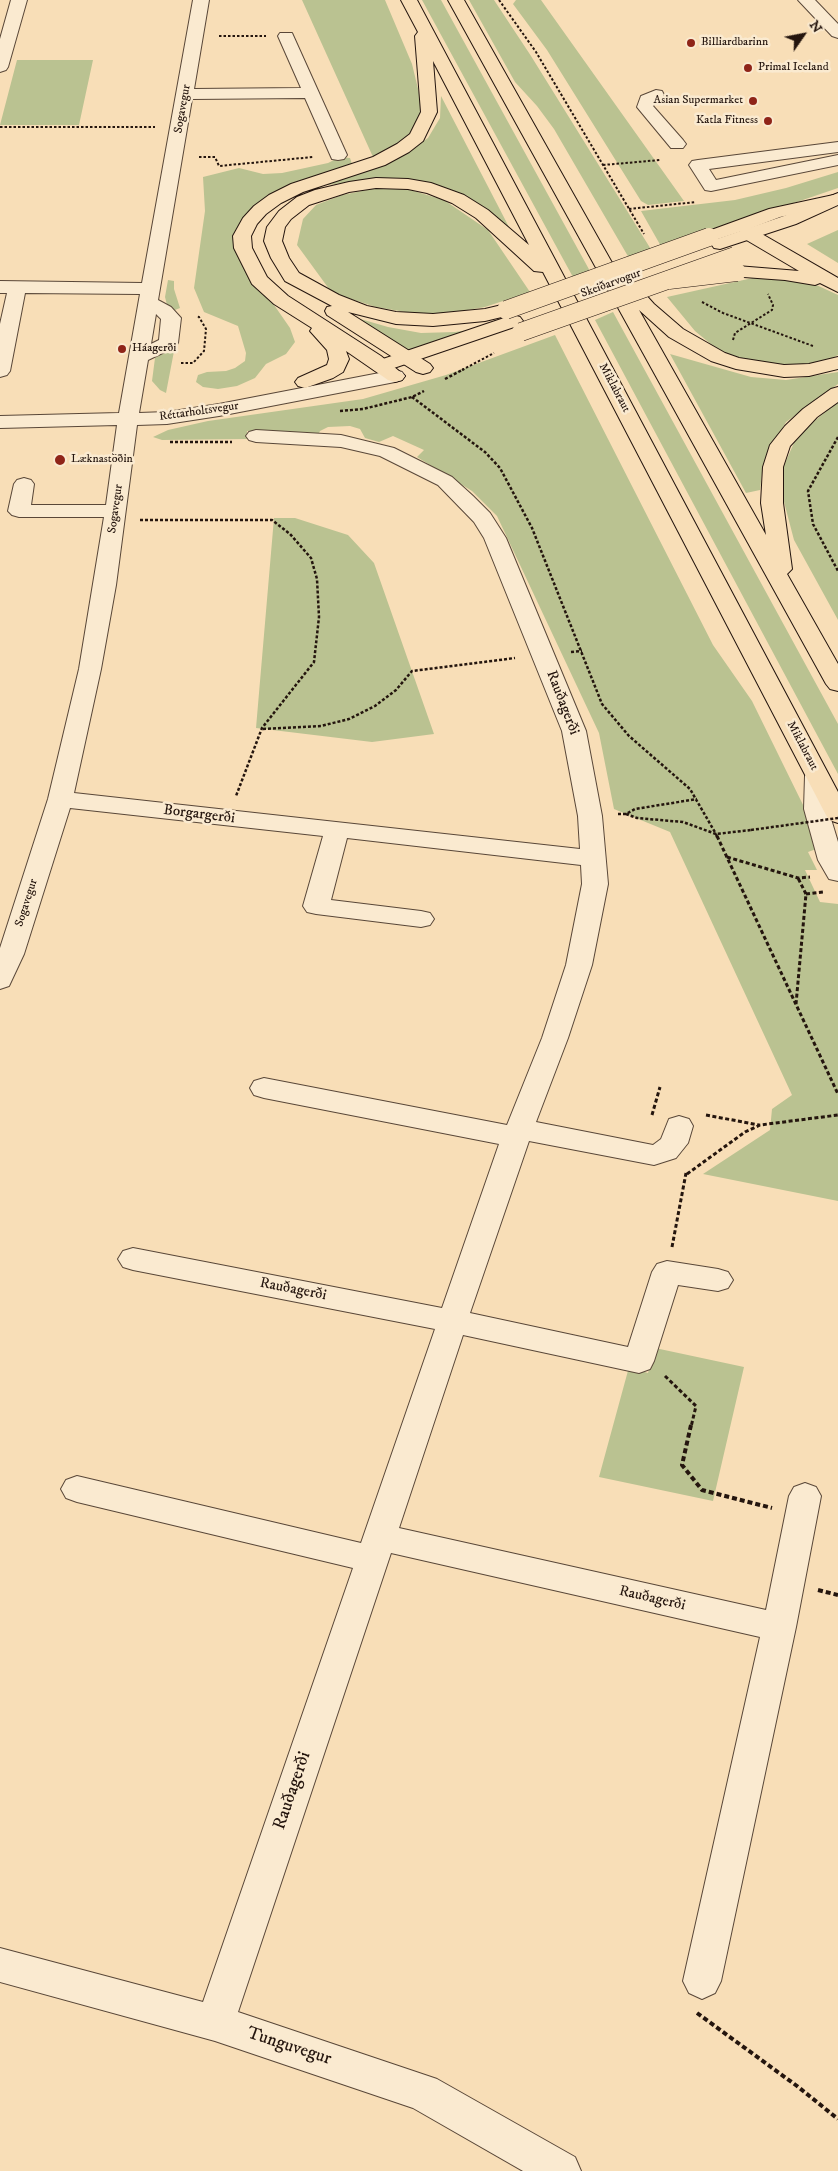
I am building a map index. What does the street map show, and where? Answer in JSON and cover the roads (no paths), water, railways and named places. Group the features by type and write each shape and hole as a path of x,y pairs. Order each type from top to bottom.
{"main road":[{"name":"Miklabraut","path":"409,0 838,817"},
{"path":"456,0 838,684"},
{"path":"388,371 281,300 259,280 243,248 242,236 254,216 275,199 296,188 379,162 417,137 429,112 422,25"},
{"path":"415,362 297,287 280,258 273,241 276,227 285,215 303,201 349,187 376,183 408,184 431,188 458,199 482,214 514,241 559,285"},
{"path":"715,240 775,213 837,199"},
{"name":"Skeiðarvogur","path":"513,321 736,264 766,237 790,220 837,199"},
{"name":"Skeiðarvogur","path":"388,371 415,362 715,240 766,237 811,229"},
{"path":"766,237 838,270"},
{"path":"766,237 838,286"},
{"path":"600,256 647,308 676,333 718,357 736,363 784,371 809,370 838,363"},
{"path":"736,264 809,277 838,286"},
{"path":"292,277 332,299 361,310 396,318 433,320 462,318 513,321"},
{"path":"304,316 336,349 339,359 336,368 305,382"},
{"path":"783,586 772,503 773,467 780,446 792,430 810,413 838,393"}],"street":[{"path":"0,67 19,0"},
{"name":"Sogavegur","path":"0,980 28,902 60,799 90,669 130,411 152,289 172,258 178,223 165,209 201,0"},
{"path":"806,0 838,33"},
{"path":"286,36 338,154"},
{"path":"185,94 312,93"},
{"path":"656,95 647,100 645,108 677,144"},
{"path":"838,147 698,165 711,186 838,160"},
{"path":"0,371 8,288 152,289"},
{"name":"Réttarholtsvegur","path":"0,422 130,411 190,399 388,371"},
{"name":"Réttarholtsvegur","path":"0,404 130,411 167,418 204,413 388,371"},
{"name":"Rauðagerði","path":"215,2023 453,1321 518,1133 555,1038 579,965 595,884 590,816 574,731 495,538 466,500 445,481 387,452 354,443 318,438 264,437"},
{"path":"24,484 19,511 115,516"},
{"name":"Miklabraut","path":"817,776 816,810 831,860 838,873"},
{"name":"Borgargerði","path":"60,799 593,858"},
{"path":"337,831 316,906 421,919"},
{"path":"264,1088 654,1155 666,1152 674,1143 679,1126"},
{"name":"Rauðagerði","path":"133,1259 453,1321 639,1361 668,1272 718,1280"},
{"name":"Rauðagerði","path":"77,1489 779,1627"},
{"path":"702,1981 779,1627 803,1505"},
{"name":"Tunguvegur","path":"0,1965 215,2023 423,2092 561,2171"}],"place":[{"name":"Billiardbarinn","path":"691,43"},
{"name":"Primal Iceland","path":"748,68"},
{"name":"Asian Supermarket","path":"753,101"},
{"name":"Katla Fitness","path":"768,121"},
{"name":"Háagerði","path":"122,349"},
{"name":"Læknastöðin","path":"60,460"}]}
